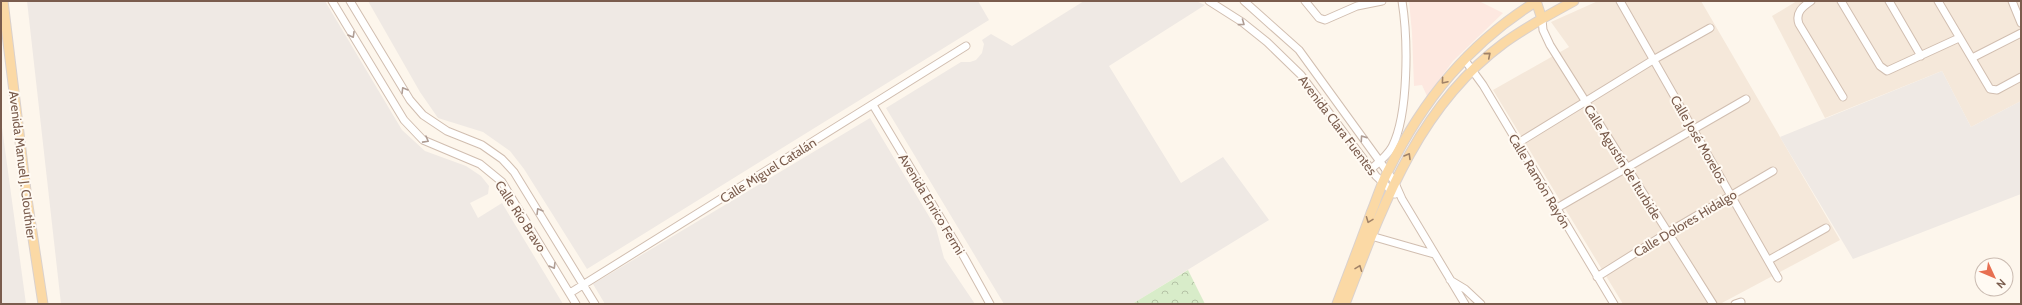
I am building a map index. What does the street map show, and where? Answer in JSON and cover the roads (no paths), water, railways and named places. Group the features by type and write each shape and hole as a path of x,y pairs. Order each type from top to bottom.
{"main road":[{"name":"Avenida Manuel J. Clouthier","path":"3,1 27,199 43,304"},
{"path":"1337,304 1387,172 1425,106 1464,59 1498,29 1537,1 1542,19"},
{"path":"1345,304 1394,181 1426,128 1451,93 1473,70 1504,42 1574,1"}],"street":[{"name":"Calle Río Bravo","path":"332,1 390,101 404,120 423,140 480,164 498,179 506,188 576,304"},
{"name":"Calle Río Bravo","path":"350,1 410,100 422,115 447,131 482,145 502,159 514,172 595,304"},
{"name":"Avenida Clara Fuentes","path":"1209,1 1242,22 1267,42 1301,75 1382,184 1402,199"},
{"name":"Avenida Clara Fuentes","path":"1244,1 1299,50 1380,161 1394,181 1402,199 1465,304"},
{"path":"1305,1 1319,18 1324,20 1365,3 1382,1"},
{"path":"1371,169 1380,161 1393,145 1402,111 1405,58 1405,17 1402,1"},
{"name":"Calle José Morelos","path":"1620,1 1778,278"},
{"path":"1811,1 1800,10 1797,15 1799,24 1844,97"},
{"path":"1841,1 1884,69 1891,70 1959,38"},
{"path":"1889,1 1921,56"},
{"path":"1938,1 1988,87 1993,90 2021,78"},
{"path":"2012,1 2021,23"},
{"name":"Calle Agustín de Iturbide","path":"1542,19 1543,30 1550,45 1712,303"},
{"path":"1518,143 1584,101 1710,28"},
{"path":"1972,58 2021,33"},
{"name":"Calle Miguel Catalán","path":"570,293 966,46"},
{"name":"Calle Ramón Rayón","path":"1464,59 1473,70 1518,143 1614,304"},
{"path":"1556,208 1746,99"},
{"name":"Avenida Enrico Fermi","path":"873,105 960,250 990,304"},
{"name":"Calle Dolores Hidalgo","path":"1597,277 1667,233 1773,171"},
{"path":"1769,260 1826,228"},
{"path":"1371,236 1434,254"},
{"path":"1450,280 1465,289 1481,304"}]}
